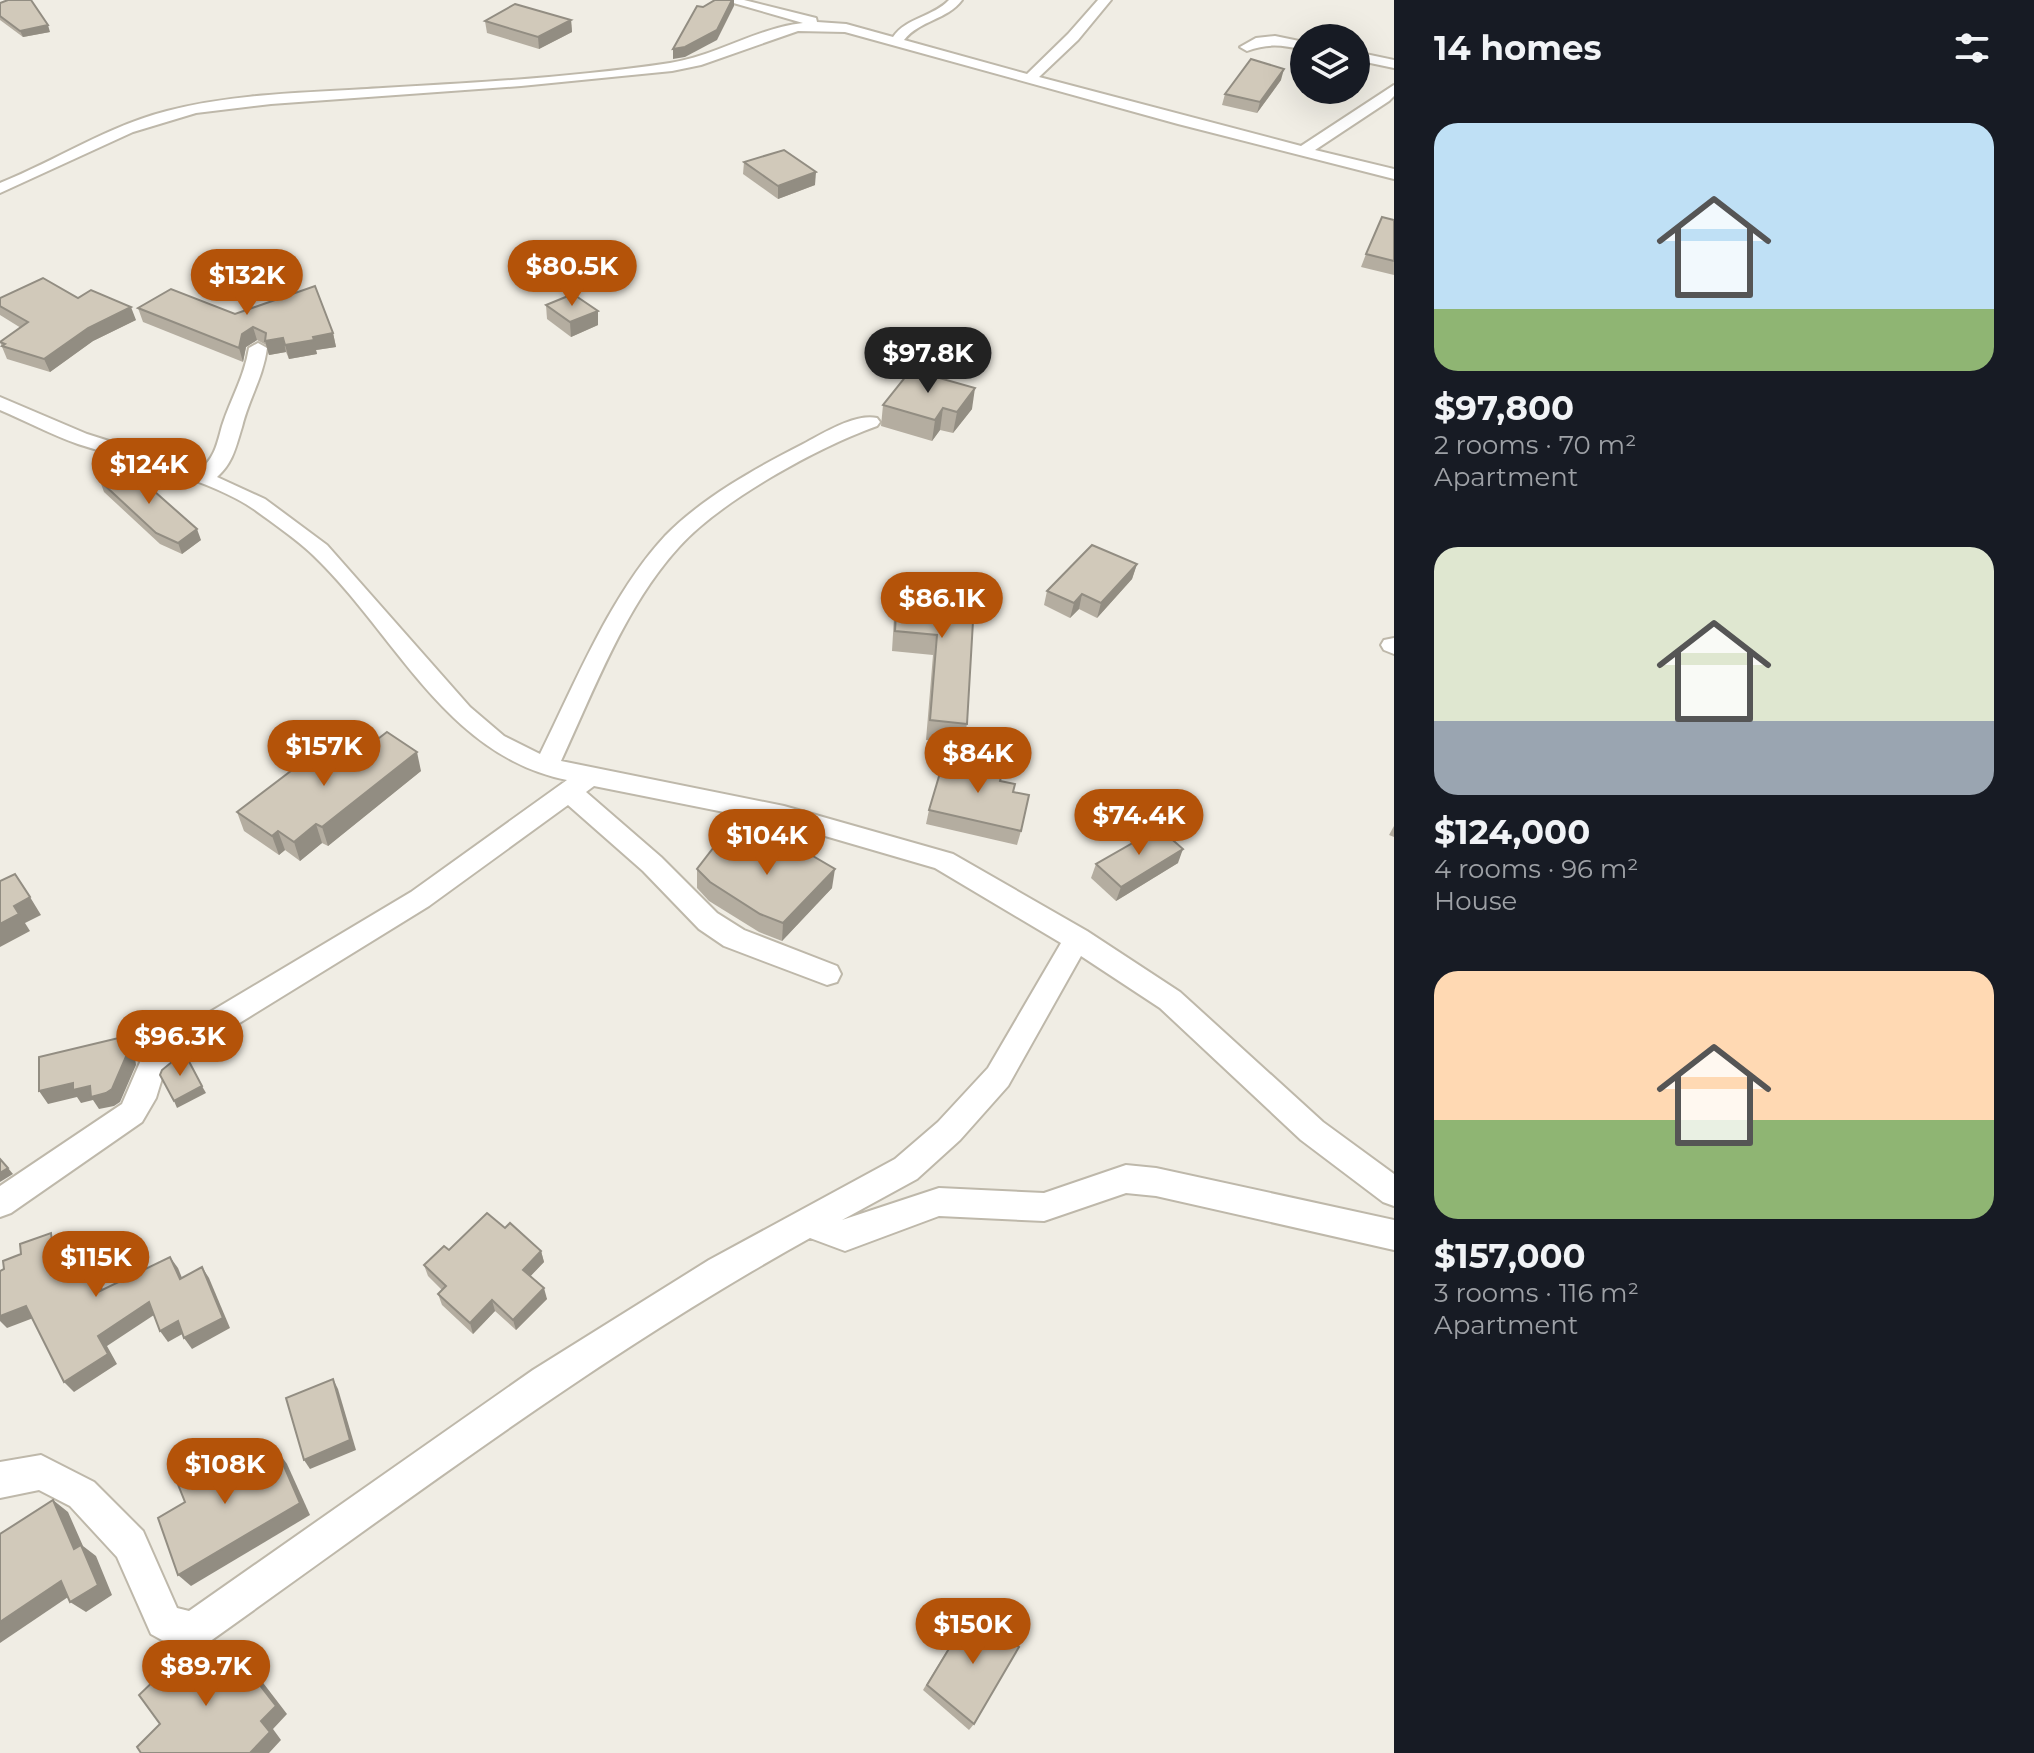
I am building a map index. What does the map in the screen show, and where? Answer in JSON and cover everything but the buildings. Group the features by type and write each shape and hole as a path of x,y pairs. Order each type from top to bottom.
{"street":[{"path":"729,0 1394,174"},
{"path":"896,42 909,26 947,9 956,0"},
{"path":"1030,78 1073,37 1105,0"},
{"path":"0,188 143,124 185,111 241,102 508,83 671,67 717,57 794,26 821,24"},
{"path":"1247,47 1255,41 1266,40 1290,44"},
{"path":"1370,59 1394,64"},
{"path":"1304,151 1325,133 1371,108 1394,89"},
{"path":"203,478 217,466 229,444 232,426 254,375 258,348"},
{"path":"4,409 80,438 203,478 258,503 320,550 462,713 496,742 580,784 797,819 944,861 1077,939 1170,1000 1312,1131 1394,1192"},
{"path":"546,767 592,672 664,550 696,519 784,461 831,434 870,422"},
{"path":"580,784 708,921 734,938 827,974"},
{"path":"0,1203 132,1113 143,1101 152,1064 163,1055 420,899 580,784"},
{"path":"0,1480 41,1472 82,1494 130,1544 164,1621 180,1631 196,1629 545,1382 720,1271 906,1169 949,1131 998,1077 1077,939"},
{"path":"809,1223 845,1236 939,1202 1044,1207 1126,1179 1156,1182 1394,1235"}]}
